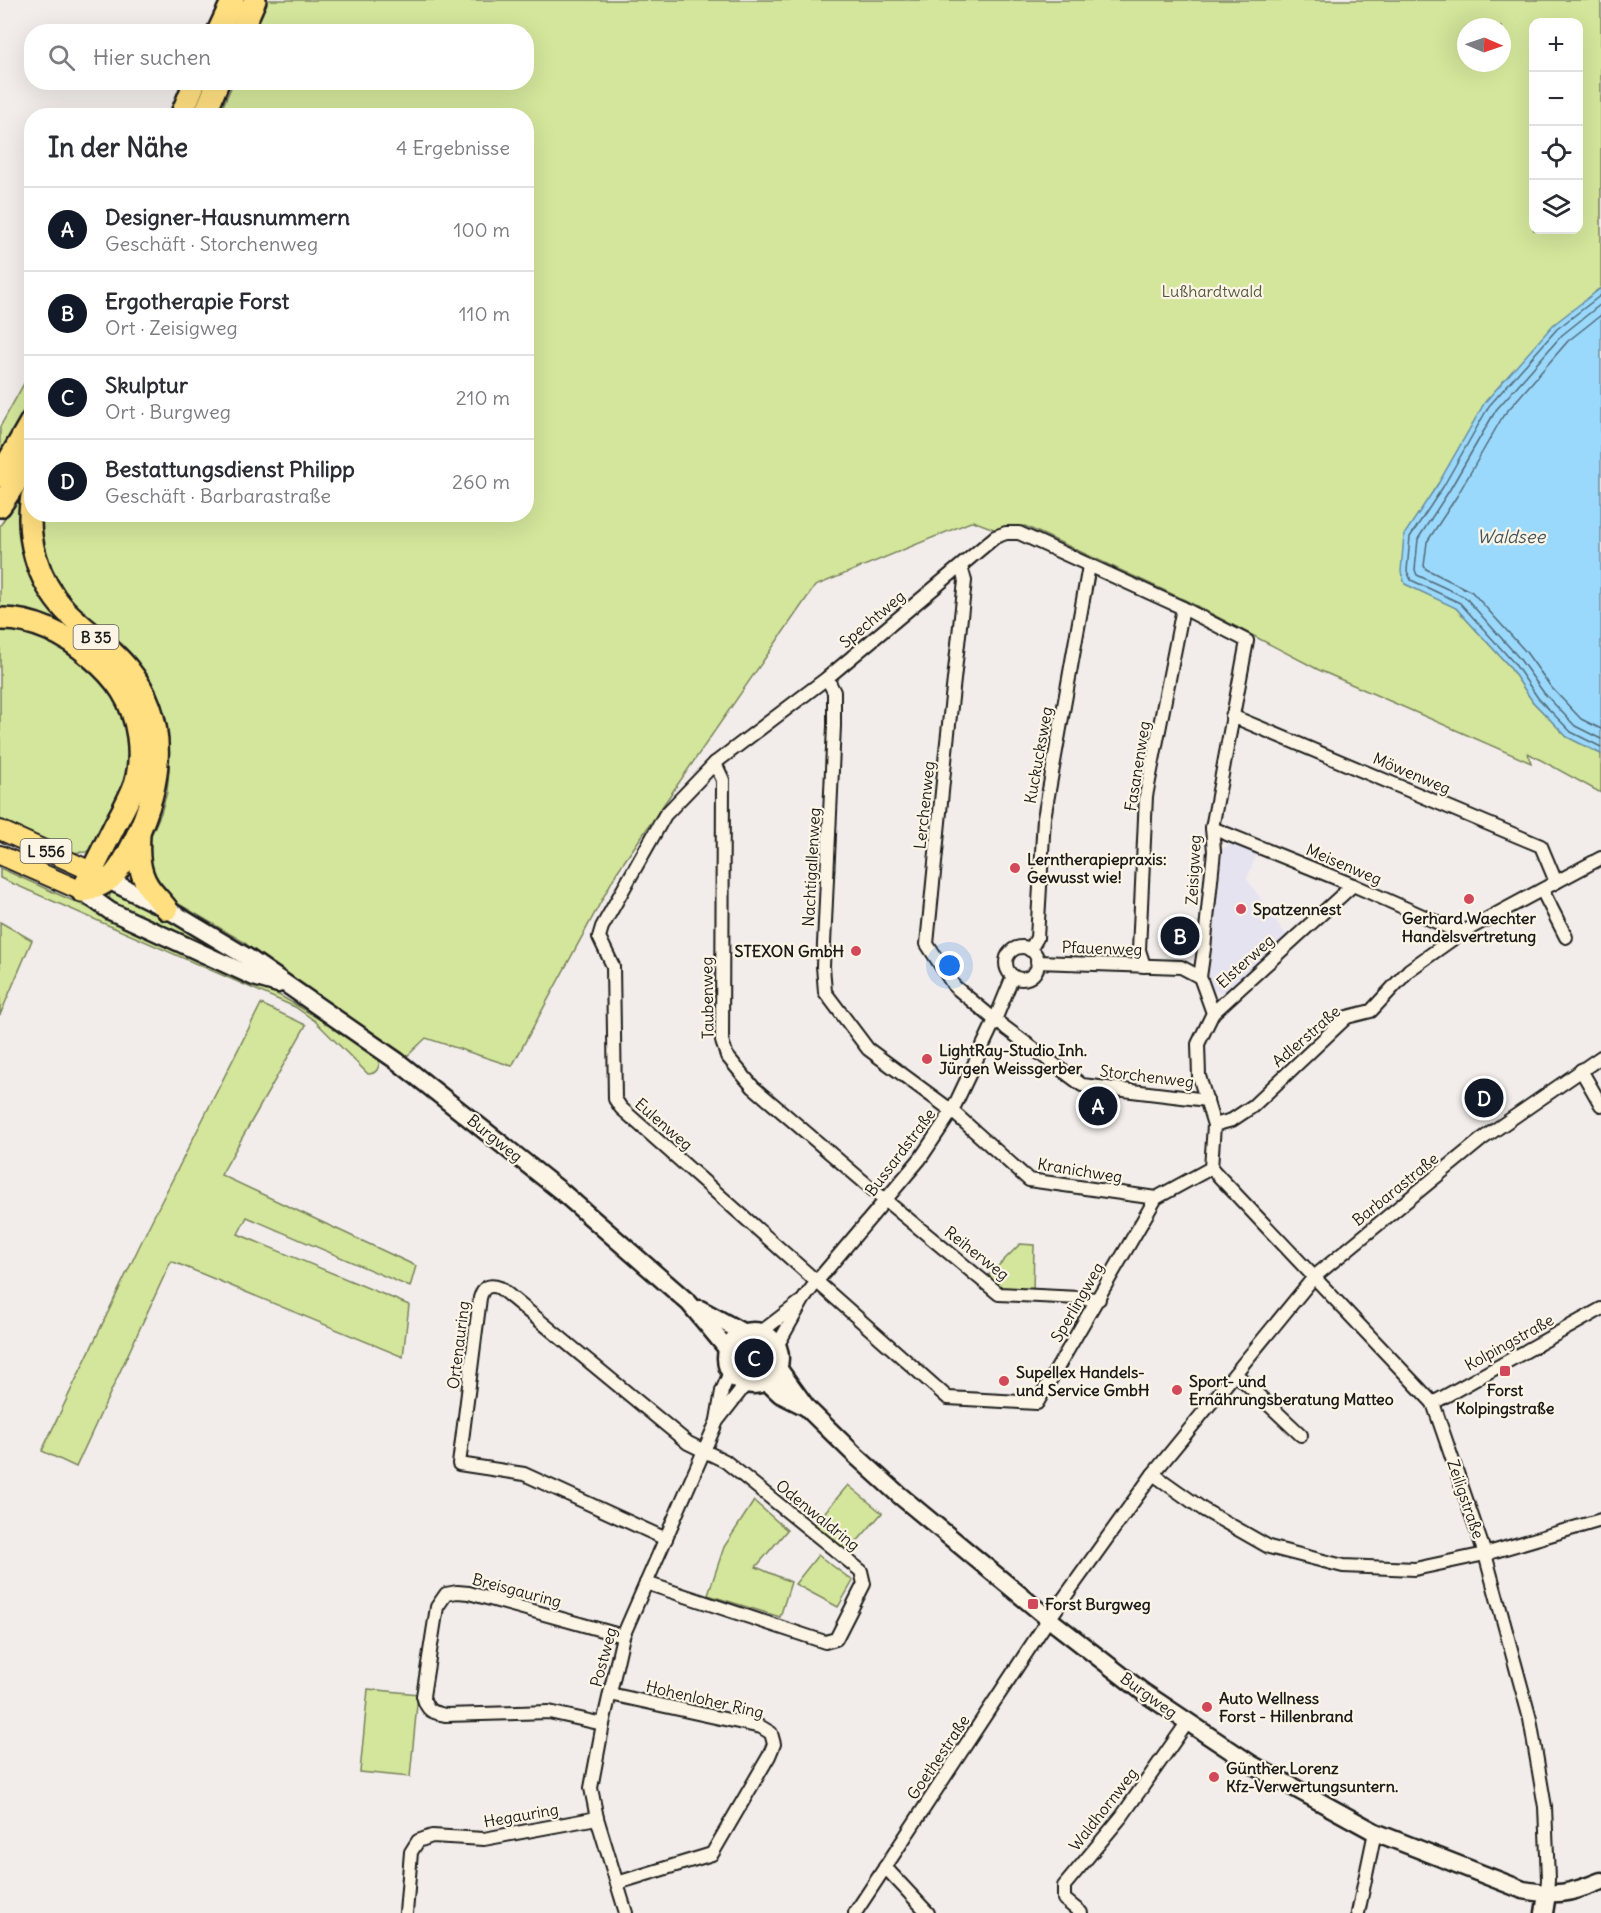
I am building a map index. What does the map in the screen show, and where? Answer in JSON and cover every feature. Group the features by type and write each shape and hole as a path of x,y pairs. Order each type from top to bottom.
{"highway":[{"path":"222,24 232,0"},
{"path":"244,24 255,0"},
{"path":"184,108 192,90"},
{"path":"207,108 215,90"},
{"path":"0,476 24,434"},
{"path":"0,506 24,470"},
{"name":"B 35","path":"30,522 36,560 46,584 64,609 108,647 129,669 151,710 157,736 156,781 139,832 116,874 100,876 90,889 82,891"},
{"path":"0,619 13,619 34,624 61,635 85,651 110,674 123,693 133,716 139,741 135,783 100,876"},
{"name":"B 35","path":"139,832 138,858 142,873 147,885 167,909"}],"main road":[{"name":"L 556","path":"0,830 100,876"},
{"name":"L 556","path":"0,855 82,891"}],"street":[{"name":"Spechtweg","path":"599,937 602,927 665,815 716,763 827,678 995,537 1006,533 1019,534 1183,608 1247,641"},
{"name":"Kuckucksweg","path":"1030,950 1038,938 1044,818 1089,566"},
{"name":"Lerchenweg","path":"961,567 965,581 927,944 954,986 995,1020"},
{"name":"Fasanenweg","path":"1144,966 1139,950 1146,796 1183,608"},
{"name":"Zeisigweg","path":"1213,1013 1200,977 1214,851 1212,828 1247,641"},
{"name":"Nachtigallenweg","path":"827,678 834,692 834,726 823,966 825,992 868,1049 952,1112"},
{"name":"Möwenweg","path":"1232,716 1541,846 1556,882"},
{"name":"Taubenweg","path":"716,763 723,780 722,1041 727,1056 753,1087 885,1200"},
{"name":"Meisenweg","path":"1212,828 1353,885 1461,933"},
{"name":"Adlerstraße","path":"1214,1125 1232,1120 1253,1106 1347,1017 1371,1011 1409,970 1461,933 1601,858"},
{"name":"Burgweg","path":"100,876 167,909 247,957 397,1061 562,1192 689,1303 728,1350"},
{"name":"Elsterweg","path":"1213,1013 1353,885"},
{"path":"1542,890 1566,937"},
{"name":"Burgweg","path":"82,891 110,911 254,977 290,988"},
{"name":"Eulenweg","path":"599,937 613,966 615,1099 621,1108 817,1281"},
{"path":"1020,947 1034,953 1037,962 1037,967 1031,975 1022,979 1012,976 1006,962 1010,952 1020,947"},
{"name":"Pfauenweg","path":"1037,962 1181,968 1200,977"},
{"name":"Bussardstraße","path":"777,1346 803,1300 817,1281 920,1159 952,1112 995,1020 1012,976"},
{"path":"1156,1198 1211,1168 1214,1125 1199,1077 1198,1044 1213,1013"},
{"name":"Storchenweg","path":"995,1020 1082,1085 1207,1100"},
{"name":"Barbarastraße","path":"1049,1619 1153,1474 1314,1277 1482,1139 1601,1058"},
{"path":"1581,1070 1601,1105"},
{"name":"Kranichweg","path":"952,1112 1029,1180 1156,1198"},
{"name":"Zeiligstraße","path":"1211,1168 1433,1403 1485,1554 1530,1719 1545,1808 1548,1879 1544,1913"},
{"name":"Sperlingweg","path":"817,1281 948,1398 1037,1403 1156,1198"},
{"name":"Reiherweg","path":"885,1200 999,1294 1099,1299"},
{"name":"Ortenauring","path":"666,1539 524,1474 459,1464 482,1291 487,1287 500,1288 688,1443 705,1452"},
{"name":"Bussardstraße","path":"752,1333 803,1300"},
{"name":"Burgweg","path":"689,1303 752,1333 768,1335 777,1346"},
{"name":"Kolpingstraße","path":"1433,1403 1601,1309"},
{"path":"752,1333 731,1342 728,1350 730,1372 740,1381 760,1384 775,1373 780,1353 777,1346"},
{"name":"Burgweg","path":"778,1368 807,1408 898,1494 1049,1619 1143,1692 1251,1764 1375,1832 1523,1890 1561,1894 1577,1891 1601,1881"},
{"name":"Postweg","path":"626,1913 597,1818 591,1788 603,1724 623,1636 705,1452 717,1421 722,1391 730,1372"},
{"path":"1236,1374 1301,1435"},
{"name":"Burgweg","path":"766,1381 780,1394 807,1408"},
{"name":"Postweg","path":"717,1421 746,1383"},
{"name":"Odenwaldring","path":"646,1583 825,1642 836,1639 864,1584 861,1571 725,1461 705,1452"},
{"path":"1153,1474 1204,1510 1269,1547 1343,1566 1415,1569 1485,1554 1601,1520"},
{"name":"Breisgauring","path":"603,1724 549,1712 445,1715 432,1712 425,1706 423,1696 437,1607 446,1594 469,1593 623,1636"},
{"name":"Goethestraße","path":"855,1913 1049,1619"},
{"name":"Hohenloher Ring","path":"610,1694 761,1727 771,1733 774,1744 712,1854 617,1884"},
{"name":"Waldhornweg","path":"1081,1913 1064,1899 1064,1886 1122,1816 1187,1723"},
{"name":"Hegauring","path":"406,1913 411,1852 418,1841 432,1836 484,1839 597,1818"},
{"path":"1358,1913 1375,1832"},
{"path":"885,1867 928,1913"}],"shaded area":[{"name":"Spatzennest","path":"1233,843 1258,851 1247,879 1288,938 1225,994 1210,989 1207,983 1218,858 1222,849"}],"green space":[{"name":"Lußhardtwald","path":"265,0 1601,0 1601,288 1596,291 1438,484 1405,535 1405,584 1455,607 1509,666 1533,702 1567,737 1601,754 1601,793 1528,753 1531,763 1319,670 1185,600 1025,526 994,529 973,521 815,586 617,872 512,1066 426,1038 406,1057 392,1050 281,974 244,942 167,897 152,881 145,849 161,813 167,792 169,770 167,726 146,677 129,655 86,621 58,587 42,549 39,522 534,522 534,108 222,108 230,90 534,90 534,24 256,24"},
{"path":"24,384 24,416 0,458 0,427"},
{"path":"24,486 21,529 25,556 36,583 59,616 107,660 128,684 143,718 147,737 149,756 144,793 125,839 107,865 105,864 143,785 147,752 145,729 134,700 122,680 88,645 46,622 23,615 0,612 0,526"},
{"path":"0,624 58,641 107,681 130,723 130,772 121,796 93,847 86,852 66,853 0,825"},
{"path":"0,868 276,993 379,1059 377,1070 368,1074 315,1021 295,1007 0,878"},
{"path":"120,892 256,969 120,911 109,901 110,893"},
{"path":"0,922 32,940 0,1015"},
{"path":"261,1004 306,1025 221,1175 416,1266 410,1287 247,1217 238,1234 409,1305 403,1357 171,1261 76,1467 42,1451 149,1226"},
{"path":"1020,1244 1034,1245 1033,1293 1000,1290 987,1277"},
{"path":"752,1342 764,1347 769,1361 764,1370 751,1374 745,1372 741,1367 738,1356 745,1345"},
{"path":"848,1485 882,1513 847,1553 814,1525"},
{"path":"754,1501 787,1530 756,1567 791,1582 780,1617 708,1595 724,1547"},
{"path":"818,1555 853,1581 838,1607 795,1584"},
{"path":"368,1689 418,1694 410,1777 360,1772"}],"water":[{"name":"Waldsee","path":"1601,288 1601,754 1567,737 1533,702 1509,666 1456,608 1405,584 1401,572 1404,535 1438,484 1485,402 1553,325"}],"place":[{"name":"Lerntherapiepraxis: Gewusst wie!","path":"1015,868"},
{"name":"Gerhard Waechter Handelsvertretung","path":"1469,899"},
{"name":"Spatzennest","path":"1241,909"},
{"name":"Ergotherapie Forst","path":"1180,936"},
{"name":"STEXON GmbH","path":"856,951"},
{"name":"LightRay-Studio Inh. Jürgen Weissgerber","path":"927,1059"},
{"name":"Bestattungsdienst Philipp","path":"1484,1098"},
{"name":"Designer-Hausnummern","path":"1098,1106"},
{"name":"Skulptur","path":"754,1358"},
{"name":"Forst Kolpingstraße","path":"1505,1371"},
{"name":"Supellex Handels- und Service GmbH","path":"1004,1381"},
{"name":"Sport- und Ernährungsberatung Matteo","path":"1177,1390"},
{"name":"Forst Burgweg","path":"1033,1604"},
{"name":"Auto Wellness Forst - Hillenbrand","path":"1207,1707"},
{"name":"Günther Lorenz Kfz-Verwertungsuntern.","path":"1214,1777"}]}
